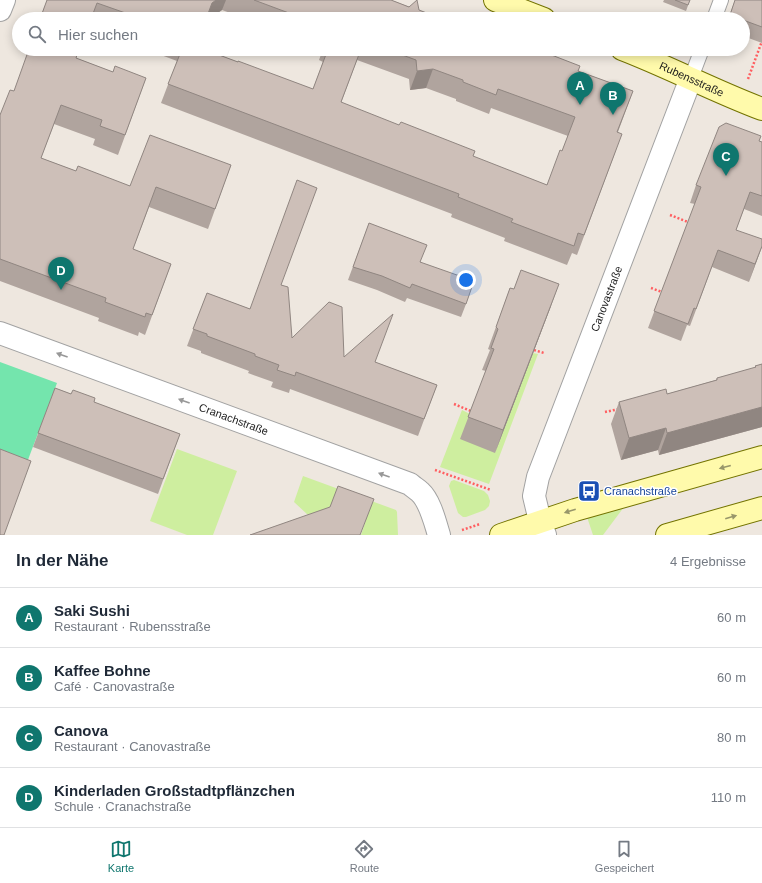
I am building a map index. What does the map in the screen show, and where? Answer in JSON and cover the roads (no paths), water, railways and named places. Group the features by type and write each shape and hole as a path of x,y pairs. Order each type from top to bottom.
{"main road":[{"path":"495,0 526,12"},
{"name":"Rubensstraße","path":"640,56 762,109"},
{"path":"501,535 542,528 575,510 762,457"},
{"path":"667,535 762,508"}],"street":[{"path":"0,10 4,0"},
{"name":"Canovastraße","path":"542,528 534,496 538,477 691,78"},
{"name":"Cranachstraße","path":"0,332 410,484 420,491 425,497 431,509 439,535"}],"lane":[{"path":"717,12 721,0"},
{"path":"691,78 699,56"}],"place":[{"name":"Saki Sushi","path":"580,105"},
{"name":"Kaffee Bohne","path":"613,115"},
{"name":"Canova","path":"726,176"},
{"name":"Kinderladen Großstadtpflänzchen","path":"61,290"},
{"name":"Cranachstraße","path":"589,491"}]}
